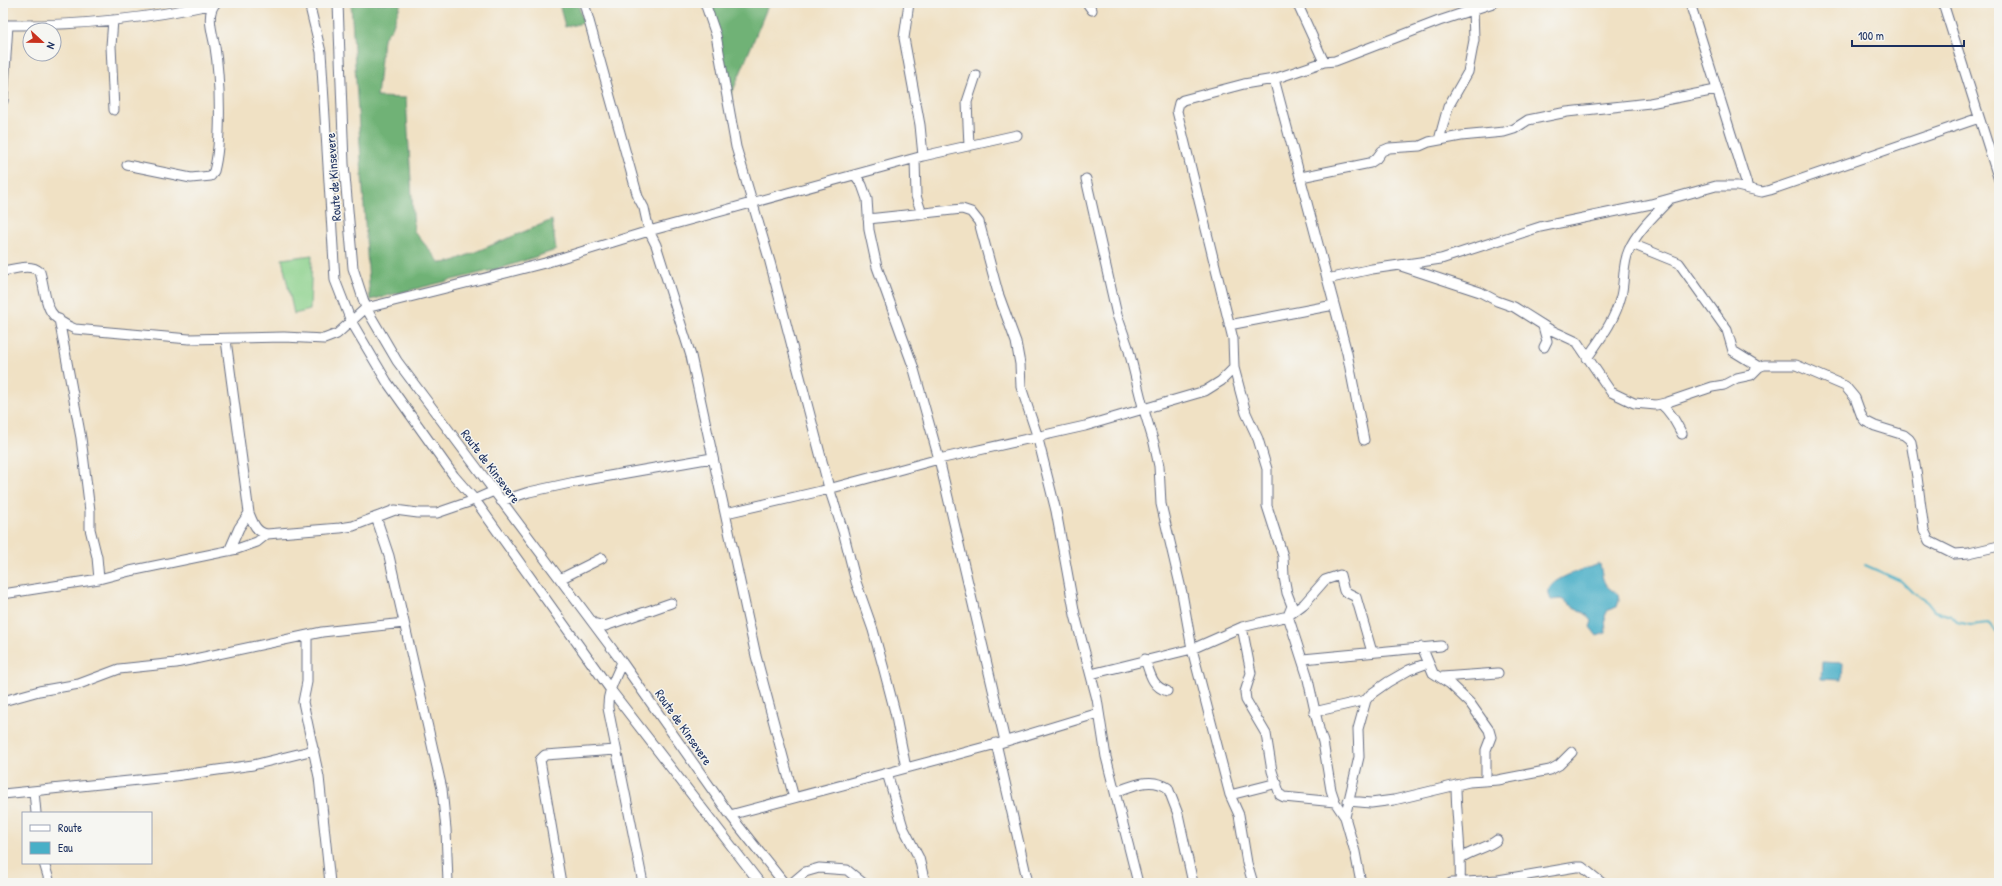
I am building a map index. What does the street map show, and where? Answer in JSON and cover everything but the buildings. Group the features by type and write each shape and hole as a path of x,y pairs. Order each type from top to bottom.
{"street":[{"path":"309,3 321,52 335,280 351,321 387,382 454,476 474,500 610,689 760,883"},
{"name":"Route de Kinsevere","path":"338,3 344,164 353,268 366,308 397,362 622,662 730,815 784,883"},
{"path":"584,3 638,197 647,219 649,231 656,245 691,356 710,437 712,458 726,513 759,670 794,798"},
{"path":"705,3 716,35 736,147 770,262 856,582 873,630 883,666 895,712 906,768"},
{"path":"909,3 904,38 920,125 916,196 922,214"},
{"path":"1297,3 1324,62"},
{"path":"1361,883 1355,852 1344,816 1335,802 1331,790 1324,742 1314,712 1303,659 1288,616 1292,606 1287,593 1284,556 1267,506 1267,469 1258,439 1246,413 1234,368 1234,344 1177,108 1183,100 1244,84 1274,79 1324,62 1335,61 1473,9 1493,3"},
{"path":"1690,3 1716,90 1748,188"},
{"path":"1943,3 1999,180"},
{"path":"3,101 6,25 113,20 161,15 215,4"},
{"path":"127,165 191,178 211,176 214,171 219,119 216,50 210,13 215,4"},
{"path":"1440,140 1448,107 1468,72 1474,40 1473,9"},
{"path":"113,20 111,46 114,110"},
{"path":"969,146 967,102 976,75"},
{"path":"1274,79 1347,353 1364,440"},
{"path":"1301,177 1370,163 1376,159 1382,151 1389,148 1420,146 1440,140 1504,132 1514,129 1528,120 1567,112 1650,103 1716,90"},
{"path":"1327,279 1372,269 1441,259 1540,227 1670,199 1716,186 1737,186 1762,192 1979,118"},
{"path":"3,271 32,267 37,269 40,272 45,302 49,311 66,325 75,329 188,339 226,340 284,337 324,339 337,334 366,308 545,263 649,231 919,157 1017,136"},
{"path":"855,175 865,192 872,246 877,267 913,366 939,459 1005,741"},
{"path":"1086,179 1102,256 1117,315 1128,347 1143,407 1154,443 1159,466 1161,504 1182,593 1192,649 1230,795 1239,815 1247,863 1253,883"},
{"path":"1587,358 1606,333 1616,309 1621,296 1623,268 1632,244 1650,219 1670,199"},
{"path":"868,219 967,210 975,216 979,222 1000,301 1016,342 1020,364 1021,387 1037,435 1056,511 1075,615 1092,674 1115,792 1138,883"},
{"path":"1632,244 1679,262 1727,330 1733,351 1759,367"},
{"path":"1401,266 1480,292 1497,301 1514,307 1543,326 1577,342 1613,394 1638,404 1661,404 1712,387 1724,385 1737,378 1751,375 1759,367 1764,365 1796,365 1845,386 1858,403 1862,417 1865,421 1875,426 1904,435 1911,442 1918,477 1924,530 1929,541 1955,554 1969,553 1999,546"},
{"path":"1229,325 1334,305"},
{"path":"59,319 81,438 90,511 90,529 97,557 98,579"},
{"path":"1543,326 1547,341 1544,347"},
{"path":"226,340 249,513 257,530 267,534 340,528 395,510 418,513 437,513 494,491"},
{"path":"726,513 1037,435 1084,426 1143,407 1204,391 1221,381 1234,368"},
{"path":"1661,404 1671,414 1675,424 1682,434"},
{"path":"501,501 530,492 575,482 712,458"},
{"path":"229,551 239,528 249,513"},
{"path":"376,517 389,556 442,789 446,829 448,883"},
{"path":"3,594 98,579 229,551 248,546 267,534"},
{"path":"560,579 602,558"},
{"path":"1092,674 1145,659 1192,649 1242,626 1288,616 1304,604 1325,580 1340,575 1344,591 1356,597 1372,652"},
{"path":"593,623 605,626 671,603"},
{"path":"3,701 39,691 79,684 120,669 176,662 322,632 404,623"},
{"path":"1242,626 1251,673 1245,692 1246,700 1266,734 1272,771 1280,795 1284,797 1335,802"},
{"path":"307,636 307,682 303,702 320,784 330,883"},
{"path":"1303,659 1441,646"},
{"path":"1422,647 1433,673 1442,677 1470,702 1489,730 1491,737 1486,750 1486,780"},
{"path":"1145,659 1155,685 1160,689 1167,691"},
{"path":"622,662 607,699 643,883"},
{"path":"1344,816 1358,757 1358,729 1366,700 1371,694 1388,682 1409,670 1428,663"},
{"path":"1442,677 1498,673"},
{"path":"1314,712 1366,700"},
{"path":"730,815 1005,741 1099,713"},
{"path":"996,743 1028,883"},
{"path":"3,794 168,777 253,765 314,750"},
{"path":"560,883 540,760 545,755 616,750"},
{"path":"1348,801 1371,803 1394,800 1469,782 1498,780 1550,770 1559,765 1572,752"},
{"path":"886,773 903,827 919,858 925,883"},
{"path":"1115,792 1147,782 1155,782 1168,788 1178,814 1193,883"},
{"path":"1230,795 1277,783"},
{"path":"1456,786 1461,858 1460,883"},
{"path":"34,791 36,812"},
{"path":"1461,858 1475,849 1488,845 1497,840"},
{"path":"44,864 50,883"},
{"path":"1451,883 1498,880 1576,867 1582,867 1602,883"},
{"path":"792,883 805,872 820,868 847,870 863,883"}],"green space":[{"path":"351,3 401,3 392,28 383,39 377,97 406,98 414,231 440,263 451,262 552,220 556,250 505,267 370,300"},
{"path":"559,3 578,3 583,23 565,27"},
{"path":"708,3 769,3 728,103"},
{"path":"312,255 310,310 294,314 282,259"}],"water":[{"path":"1600,564 1604,582 1609,588 1618,594 1619,600 1617,607 1608,610 1605,616 1606,633 1597,636 1590,627 1592,621 1587,615 1561,599 1551,600 1549,591 1551,586 1560,579"},
{"path":"1822,662 1843,663 1842,680 1821,679"}],"waterway":[{"path":"1865,565 1901,581 1913,593 1927,602 1934,611 1951,616 1957,622 1971,625 1988,623 1999,634"}]}
